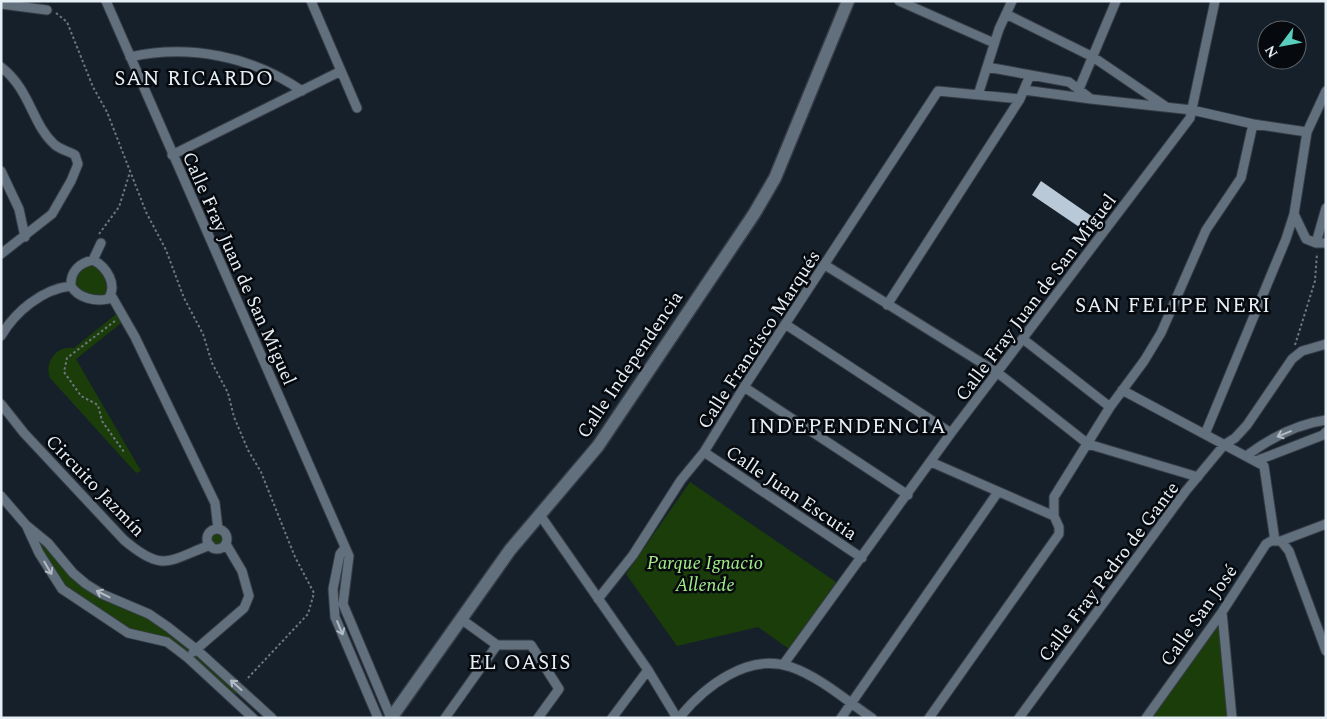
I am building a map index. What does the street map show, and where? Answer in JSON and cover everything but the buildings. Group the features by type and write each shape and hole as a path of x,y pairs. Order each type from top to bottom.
{"street":[{"name":"Calle Fray Juan de San Miguel","path":"106,1 349,556 343,604 391,718"},
{"path":"310,1 357,108"},
{"name":"Calle Independencia","path":"391,718 510,550 598,446 775,178 848,1"},
{"path":"899,1 994,42"},
{"path":"1012,1 994,42 978,95 1020,99"},
{"path":"1079,89 1116,1"},
{"name":"Calle Fray Juan de San Miguel","path":"783,665 952,433 1190,118 1213,2"},
{"path":"1,4 47,10"},
{"path":"1006,14 1093,57 1167,108"},
{"path":"130,56 158,51 201,53 248,63 282,77 302,91"},
{"path":"1,67 24,90 51,141 55,146 75,155 78,164 71,181 52,214 1,254"},
{"path":"987,67 1069,82 1091,99"},
{"path":"172,154 341,71"},
{"path":"888,305 1020,99 1030,75"},
{"path":"1024,90 1192,110 1253,124 1307,132"},
{"name":"Calle Francisco Marqués","path":"598,598 633,555 681,480 704,452 744,387 938,91 978,95"},
{"path":"1205,434 1286,239 1294,214 1307,132 1323,108 1326,91"},
{"path":"929,718 1058,534 1059,527 1054,516 1054,497 1110,407 1144,361 1161,333 1206,230 1241,178 1253,124"},
{"path":"1,171 19,209 25,237"},
{"path":"1294,214 1306,239 1321,243 1326,208"},
{"path":"93,260 101,243"},
{"path":"93,260 100,264 110,277 113,288 108,300 102,301 82,296 71,286 70,278 73,272 86,262 93,260"},
{"path":"825,264 998,372 1088,444 1198,477"},
{"path":"1,336 9,323 25,307 42,296 63,287 71,286"},
{"path":"112,294 215,503 218,529 226,535 226,544 242,571 248,596 244,608 196,648 188,658"},
{"path":"785,324 952,433"},
{"path":"1024,339 1110,407"},
{"path":"1292,359 1302,351 1326,344"},
{"name":"Calle Fray Pedro de Gante","path":"1019,718 1198,477 1224,445 1235,438 1247,425 1292,359"},
{"path":"744,387 908,495"},
{"path":"1122,390 1264,466 1278,541 1289,550 1326,651"},
{"name":"Circuito Jazmín","path":"1,404 24,433 124,540 142,556 154,561 169,562 210,545"},
{"path":"1246,456 1268,440 1313,422 1326,420"},
{"path":"1256,461 1323,435 1326,432"},
{"name":"Calle Juan Escutia","path":"704,452 862,558"},
{"path":"931,462 1054,516"},
{"path":"841,718 998,492"},
{"path":"1,496 26,525 48,543 73,573 86,584 102,594 148,614 196,648 272,718"},
{"path":"540,516 648,670 678,718 695,699 724,677 745,668 767,663 791,666 818,681 872,718"},
{"path":"1278,541 1326,524"},
{"path":"26,525 39,553 62,589 128,633 167,642 188,658 253,718"},
{"path":"218,529 209,534 208,540 210,545 216,549 226,544"},
{"name":"Calle San José","path":"1146,718 1222,612 1266,544 1278,541"},
{"path":"345,548 340,554 333,605 335,617 378,718"},
{"path":"333,605 343,604"},
{"path":"1222,612 1232,718"},
{"path":"461,619 497,645 531,646 559,689 538,718"},
{"path":"445,718 497,645"},
{"path":"612,718 648,670"},
{"path":"240,705 250,696"}],"path":[{"path":"47,10 58,13 67,22 93,87 107,112 146,212 169,257 184,298 197,320 212,363 228,393 234,417 248,450 261,472 285,535 314,593 308,614 239,687"},
{"path":"101,243 99,235 119,207 130,172"},
{"path":"128,179 132,177"},
{"path":"1292,359 1315,281 1321,243"},
{"path":"123,315 67,358 64,372 81,396 98,405 102,421 124,452"}],"green space":[{"path":"93,260 110,277 108,299 74,291 73,272"},
{"path":"120,311 125,320 76,359 141,471 136,473 50,378 49,372 50,361 57,352 62,349 74,348"},
{"name":"Parque Ignacio Allende","path":"690,482 836,582 789,649 758,627 677,646 626,574"},
{"path":"26,525 86,584 149,614 241,689 232,697 167,642 137,637 62,589"},
{"path":"217,529 224,532 227,539 224,546 217,549 210,546 207,539 210,532"},
{"path":"1219,622 1228,718 1152,718"}],"district":[{"name":"SAN RICARDO","path":"194,78"},
{"name":"SAN FELIPE NERI","path":"1173,305"},
{"name":"INDEPENDENCIA","path":"848,426"},
{"name":"EL OASIS","path":"520,662"}]}
